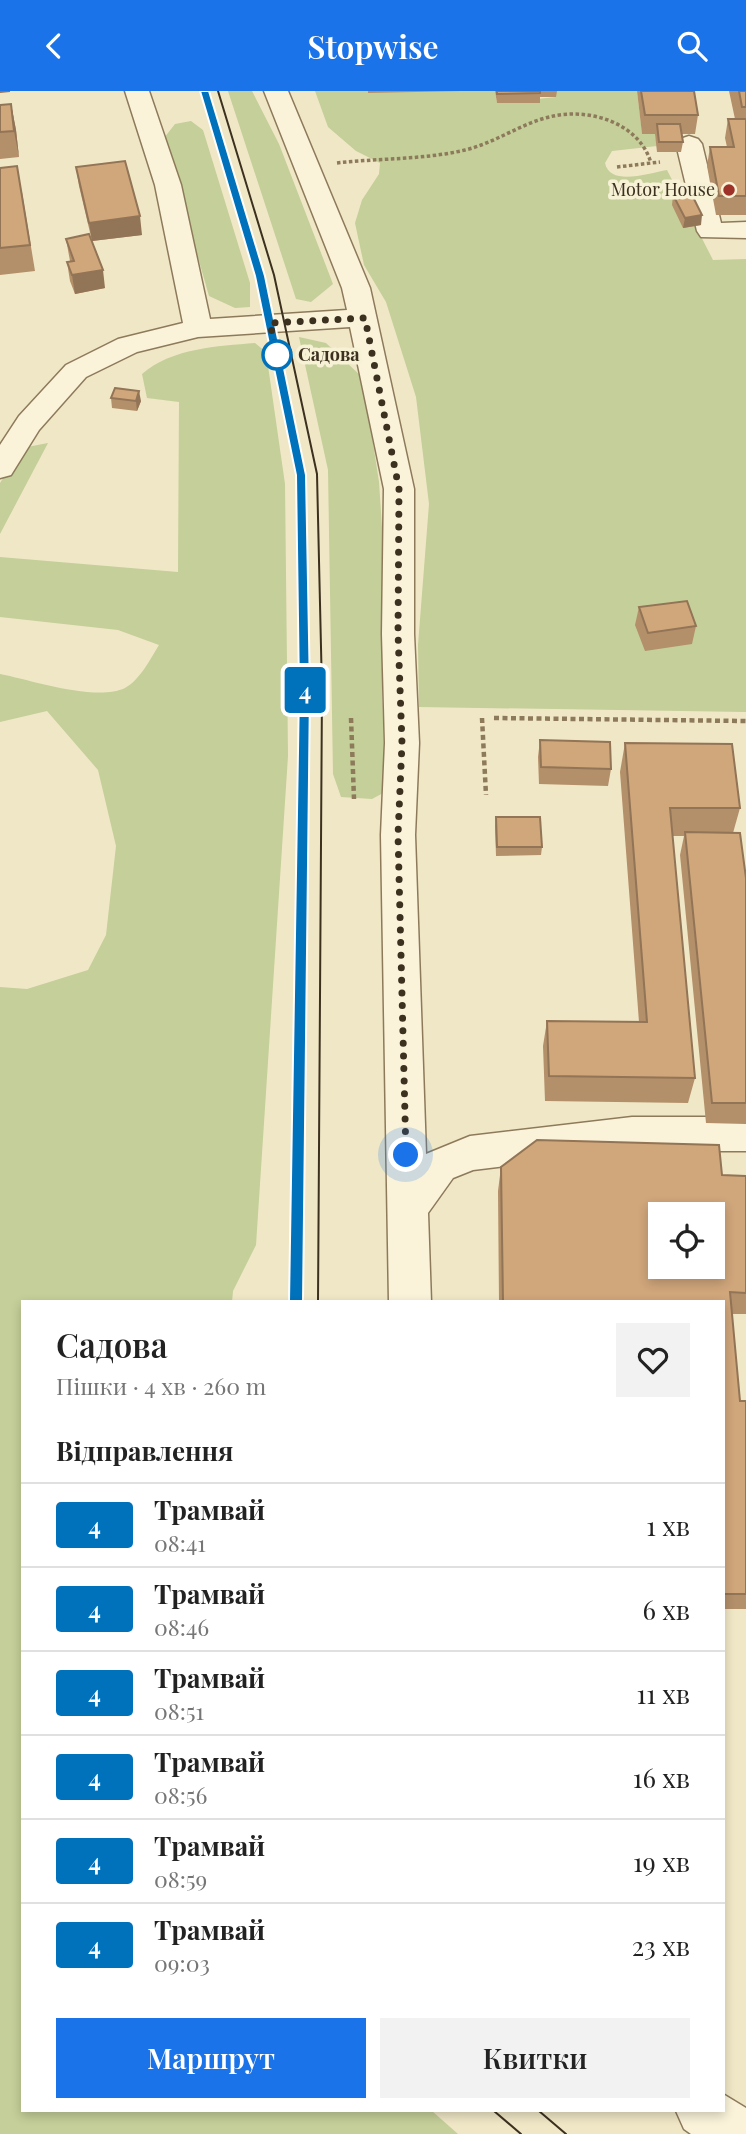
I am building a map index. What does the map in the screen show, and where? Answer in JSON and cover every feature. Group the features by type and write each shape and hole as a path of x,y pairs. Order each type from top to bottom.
{"street":[{"path":"137,91 168,185 198,328"},
{"path":"276,91 356,288 365,318 399,489 398,633 402,743 398,835 410,1300"},
{"path":"700,155 709,231 746,230"},
{"path":"0,468 29,423 76,371 128,345 198,328 365,318"},
{"path":"407,1209 439,1166 470,1153 632,1134 746,1134"},
{"path":"704,2112 740,2134"}],"path":[{"path":"308,166 427,157 467,150 493,142 541,118 565,113 580,113 627,127 643,140 651,163"},
{"path":"617,167 700,155"},
{"path":"351,718 354,799"},
{"path":"481,718 486,795"},
{"path":"494,718 746,722"}],"green space":[{"path":"228,91 252,91 279,144 333,284 311,302 296,299"},
{"path":"315,91 495,91 497,103 556,97 556,91 637,91 642,133 655,134 657,146 612,151 605,163 608,170 614,175 631,177 667,170 713,260 746,259 746,712 419,707 418,645 429,504 416,397 386,302 364,265 355,223 362,200 379,174 380,163 356,151 328,127"},
{"path":"191,121 203,130 250,283 250,307 235,308 209,296 164,138 175,124"},
{"path":"299,337 326,343 363,378 379,482 385,572 382,688 385,792 372,799 341,797 333,774 328,470"},
{"path":"255,343 266,352 285,484 288,756 256,1245 233,1291 232,1300 21,1300 21,2112 433,2112 458,2134 0,2134 0,987 27,989 88,970 106,935 116,846 98,770 47,711 0,722 0,674 81,691 113,692 136,680 159,645 118,630 0,617 0,557 178,572 179,402 147,398 142,374 167,359 211,347"},
{"path":"48,443 0,534 0,483 22,448"}],"building":[{"path":"497,91 540,91 540,93 497,94"},
{"path":"641,91 694,91 698,115 645,115"},
{"path":"739,91 746,91 746,107 742,107"},
{"path":"11,104 14,131 0,132 0,105"},
{"name":"Motor House","path":"728,119 746,119 746,196 719,196 710,147 734,147"},
{"path":"657,124 680,124 683,142 659,142"},
{"path":"125,161 140,216 89,223 76,167"},
{"path":"17,166 30,245 0,248 0,168"},
{"path":"691,193 702,215 685,218 673,195"},
{"path":"89,234 103,270 72,275 67,262 74,261 66,239"},
{"path":"115,388 139,391 136,401 111,398"},
{"path":"687,601 696,626 648,633 639,607"},
{"path":"540,740 610,742 611,769 541,767"},
{"path":"625,743 732,744 740,808 670,808 695,1078 549,1076 547,1021 647,1022"},
{"path":"496,817 540,817 542,847 497,847"},
{"path":"685,832 740,833 746,878 746,1103 712,1103"},
{"path":"537,1140 719,1145 722,1175 746,1176 746,1293 730,1292 740,1401 746,1401 746,1594 725,1594 725,1300 503,1300 501,1167"}],"tram line":[{"path":"205,91 260,276 301,475 305,690 296,1300"},
{"name":"4","path":"205,91 260,276 294,430 301,475 305,690 296,1300"},
{"path":"218,91 274,275 317,474 322,690 318,1300"},
{"path":"495,2112 521,2134"},
{"path":"540,2112 566,2134"}],"place":[{"name":"Motor House","path":"729,190"},
{"name":"Садова","path":"277,355"}],"route":[{"path":"277,355 270,323 365,318 399,489 398,633 402,743 398,835 406,1155"}]}
